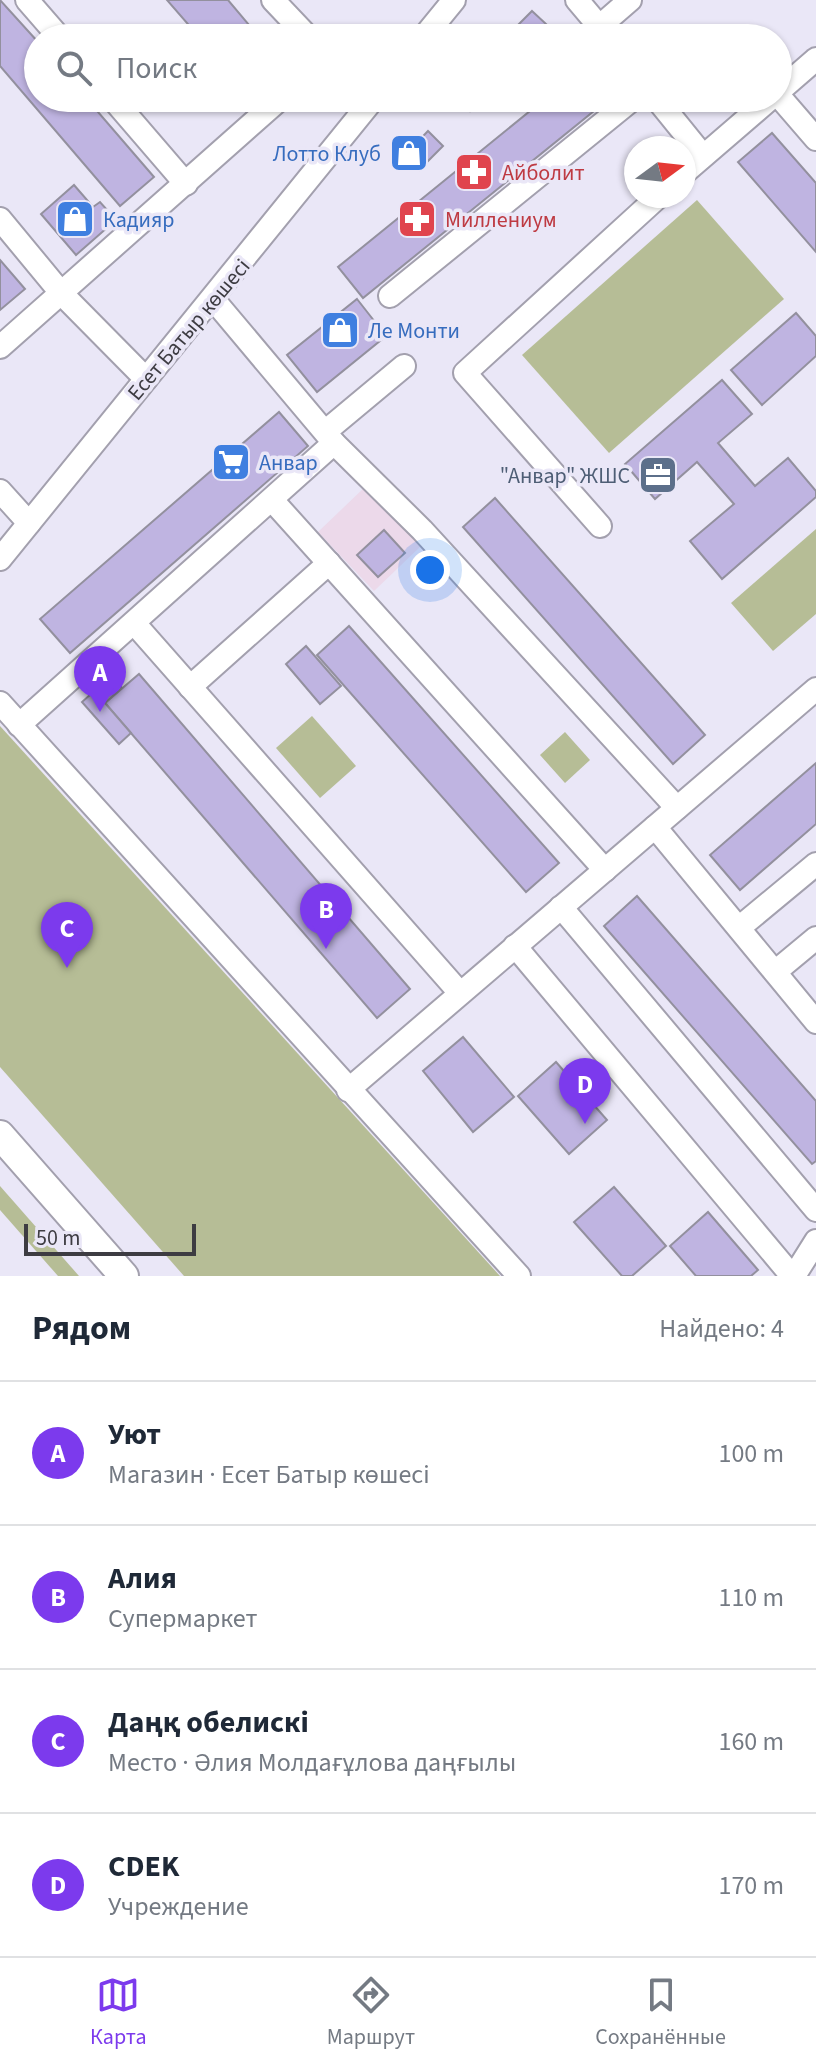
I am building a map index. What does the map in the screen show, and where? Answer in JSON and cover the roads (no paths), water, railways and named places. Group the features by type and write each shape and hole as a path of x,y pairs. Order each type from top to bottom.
{"main road":[{"path":"0,1135 124,1276"}],"street":[{"path":"27,0 48,24"},
{"path":"273,0 296,24"},
{"path":"434,24 454,0"},
{"path":"577,0 597,24"},
{"path":"610,24 630,0"},
{"path":"792,80 816,59"},
{"path":"792,110 816,139"},
{"path":"124,112 186,184"},
{"path":"0,347 266,112"},
{"name":"Есет Батыр көшесі","path":"0,559 213,299 359,112"},
{"path":"390,296 617,112"},
{"path":"667,112 703,156"},
{"path":"696,162 755,112"},
{"path":"600,526 465,373 646,208"},
{"path":"0,219 62,294 146,379"},
{"path":"213,299 330,437 422,530 677,808"},
{"path":"19,725 272,500 330,437 404,366"},
{"path":"0,491 29,523"},
{"path":"272,500 605,870"},
{"path":"190,687 329,563"},
{"path":"134,623 460,993"},
{"path":"348,1090 816,689"},
{"path":"0,703 519,1276"},
{"path":"655,827 816,1022"},
{"path":"740,927 816,864"},
{"path":"561,907 816,1210"},
{"path":"775,972 816,938"},
{"path":"515,946 793,1276 816,1241"}],"place":[{"name":"Лотто Клуб","path":"409,153"},
{"name":"Айболит","path":"474,172"},
{"name":"Кадияр","path":"75,219"},
{"name":"Миллениум","path":"417,219"},
{"name":"Ле Монти","path":"340,330"},
{"name":"Анвар","path":"231,462"},
{"name":"\"Анвар\" ЖШС","path":"658,475"},
{"name":"Уют","path":"100,712"},
{"name":"Алия","path":"326,949"},
{"name":"Даңқ обелискі","path":"67,968"},
{"name":"CDEK","path":"585,1124"}]}
